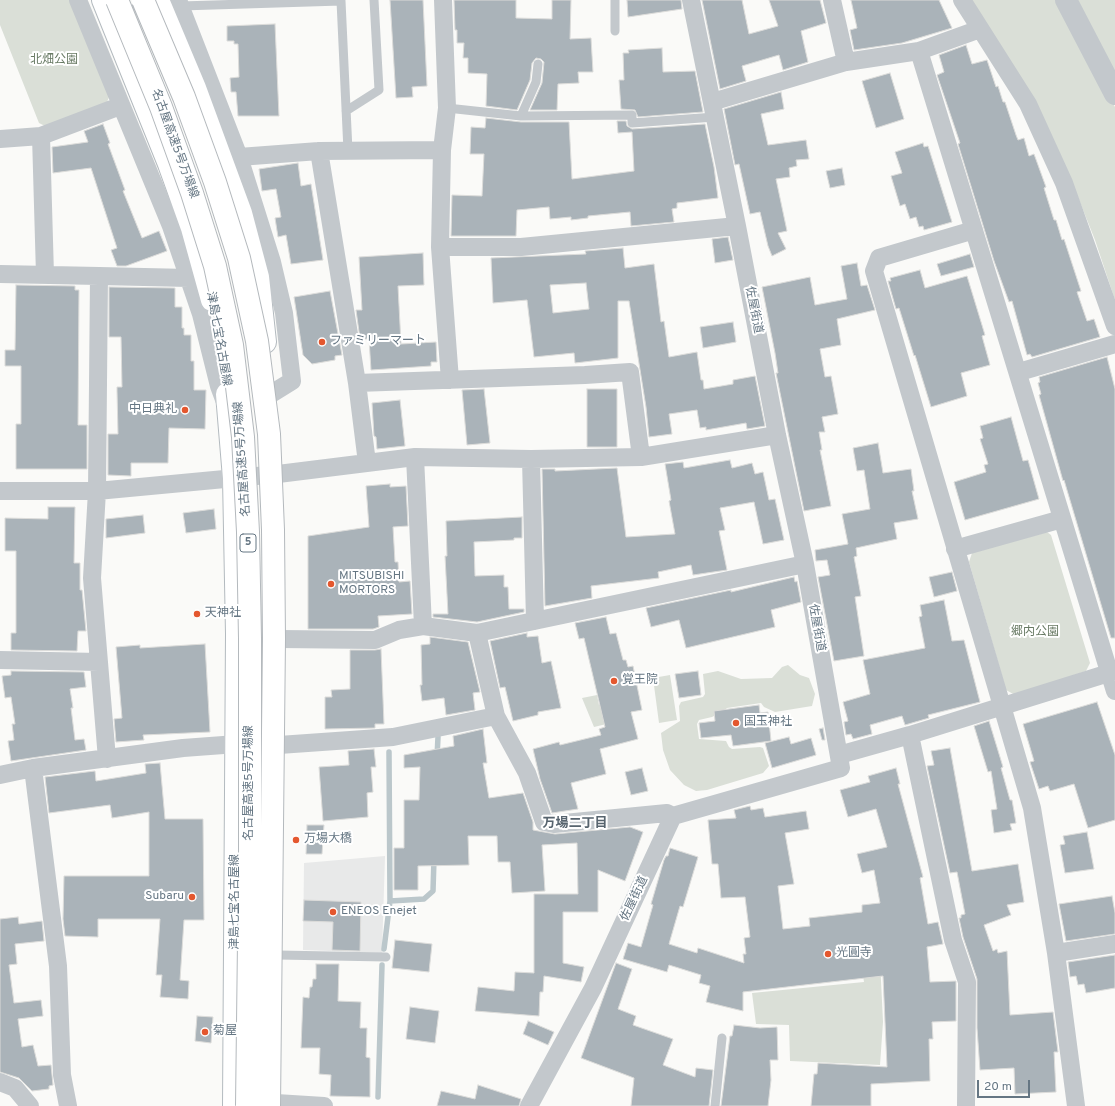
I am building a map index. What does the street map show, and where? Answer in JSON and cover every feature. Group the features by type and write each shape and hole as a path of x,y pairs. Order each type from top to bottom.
{"main road":[{"name":"津島七宝名古屋線","path":"103,0 153,122 192,228 209,286 222,352 230,414 234,478 237,744 234,1106"},
{"name":"名古屋高速5号万場線","path":"117,0 161,107 192,193 215,266 232,346 242,430 248,532 250,647 248,1106"},
{"name":"名古屋高速5号万場線","path":"143,0 184,97 215,182 239,258 256,341 269,434 273,530 274,639 274,1105"},
{"path":"175,1 196,88 241,213 258,277 276,428 281,555 278,955 274,1105"}],"street":[{"path":"78,0 120,106 171,226 201,314 219,386 230,414"},
{"path":"443,0 447,108 442,150 440,247 450,380"},
{"name":"佐屋街道","path":"534,1105 594,988 673,816 841,768 805,564 777,435 737,226 690,0"},
{"path":"832,0 846,62"},
{"path":"962,0 1028,104 1064,183 1115,326"},
{"path":"1066,0 1115,94"},
{"path":"175,1 239,157 272,262 284,313 292,381 271,394"},
{"path":"713,109 846,62 919,51 980,29"},
{"path":"919,51 1019,372 1062,519 1112,672 1115,691"},
{"path":"0,139 40,136 120,106"},
{"path":"40,136 45,275"},
{"path":"239,157 319,151 442,150"},
{"path":"319,151 357,383 367,463"},
{"path":"440,247 521,247 737,226"},
{"path":"974,230 879,258 874,271 1032,808 1056,953 1076,1106"},
{"path":"0,274 189,278"},
{"path":"99,276 97,490 92,578 107,759"},
{"path":"1019,372 1115,344"},
{"path":"357,383 630,372 641,457"},
{"path":"0,491 97,490 278,474 415,457 641,457 777,435"},
{"path":"415,457 423,626"},
{"path":"531,458 535,621"},
{"path":"955,549 1062,519"},
{"path":"280,639 375,640 399,630 423,626 477,633 805,564"},
{"path":"477,633 496,716 527,773 544,822 554,824 667,813 673,816"},
{"path":"0,660 99,662"},
{"path":"839,755 910,735 1112,672"},
{"path":"279,745 393,737 496,716"},
{"path":"910,735 953,940 967,982 966,1106"},
{"path":"0,775 33,768 183,748 237,744"},
{"path":"33,768 58,966 62,1076 68,1106"},
{"path":"1056,953 1115,944"},
{"path":"0,1082 15,1088 30,1106"},
{"path":"274,1105 324,1106"}],"lane":[{"path":"346,110 379,90 374,0"},
{"path":"615,0 615,31"},
{"path":"175,1 342,1 348,151"},
{"path":"521,116 536,82 538,64"},
{"path":"447,108 521,116 632,115 632,124 713,109"},
{"path":"278,955 386,957"},
{"path":"715,1106 722,1038"}],"shaded area":[{"path":"385,856 382,953 303,950 304,863"}],"green space":[{"name":"北畑公園","path":"0,0 71,0 109,97 106,105 47,127 39,123 0,25"},
{"path":"971,0 1058,0 1115,107 1115,300 1095,240 1066,167"},
{"path":"1075,0 1115,0 1115,75"},
{"name":"郷内公園","path":"1047,532 1051,535 1090,663 1086,671 1015,695 1006,690 969,562 972,553"},
{"path":"788,665 800,675 809,678 815,694 812,706 775,712 764,707 761,703 727,708 712,717 699,720 697,724 699,739 726,741 732,749 763,748 769,766 763,773 707,790 696,791 684,785 670,770 663,750 661,733 680,721 679,706 681,702 703,697 705,694 703,674 718,671 741,679 772,678 782,667"},
{"path":"670,675 677,720 659,723 653,678"},
{"path":"597,695 599,705 619,700 623,720 594,727 582,698"},
{"path":"879,939 883,1022 880,1065 790,1061 789,1025 756,1024 752,993 864,982 858,942"}],"building":[{"path":"390,0 423,0 427,86 412,87 413,97 396,98"},
{"path":"454,0 516,0 516,18 552,19 552,0 571,0 570,39 591,38 593,72 578,72 579,83 558,84 557,110 530,110 542,83 544,62 541,59 536,58 532,63 530,80 517,110 486,106 487,74 468,73 468,58 463,58 464,43 457,43"},
{"path":"627,0 681,0 682,9 628,17"},
{"path":"702,0 742,0 749,34 778,26 769,0 820,0 826,23 801,31 808,62 783,70 779,55 742,66 746,81 720,89"},
{"path":"851,0 939,0 952,28 902,43 854,50 850,30 857,28"},
{"path":"275,24 279,116 238,116 236,92 231,92 230,78 239,77 238,44 234,44 234,41 227,41 227,26"},
{"path":"966,45 972,64 987,60 996,87 998,86 1003,102 1005,102 1018,140 1024,138 1029,156 1034,154 1046,187 1044,188 1054,220 1056,220 1062,240 1064,239 1081,291 1077,292 1087,321 1094,319 1100,337 1032,357 1030,354 1027,355 1012,301 1009,302 994,261 958,144 960,143 937,75 944,72 939,55"},
{"path":"662,48 663,72 695,71 703,112 638,117 635,110 621,109 619,80 624,80 623,53 629,53 628,50"},
{"path":"890,73 904,119 876,128 862,81"},
{"path":"781,92 784,109 761,114 768,145 806,140 809,159 796,160 797,166 789,168 790,177 776,179 787,231 778,233 786,249 772,256 768,246 760,212 750,214 739,164 735,165 724,109"},
{"path":"486,118 521,122 569,122 572,179 634,171 632,132 618,133 617,121 626,121 627,126 632,129 705,124 714,167 718,198 677,203 677,208 672,209 674,222 631,226 630,212 588,216 588,218 571,220 571,217 550,219 549,207 517,210 516,236 451,236 452,195 482,196 484,154 470,154 471,127 485,128"},
{"path":"103,124 110,143 108,144 125,190 123,191 142,238 159,231 167,251 126,266 117,266 111,250 117,248 91,168 53,173 52,147 88,142 84,131"},
{"path":"923,143 924,147 928,146 952,222 924,230 923,226 919,227 916,217 910,219 905,204 900,206 891,176 902,173 895,152"},
{"path":"298,163 301,186 311,184 323,260 291,264 286,235 278,237 275,218 281,217 276,189 262,191 259,169"},
{"path":"842,168 845,185 830,188 826,171"},
{"path":"728,237 733,260 715,263 712,239"},
{"path":"623,248 625,268 654,264 661,322 664,321 669,357 697,352 701,380 703,380 704,389 733,384 733,380 755,376 765,426 747,429 746,423 706,430 706,427 700,428 697,410 669,414 672,434 649,437 646,407 629,301 618,301 618,358 575,363 574,353 534,357 527,300 493,303 491,258 586,254 585,251","holes":["586,283 589,309 553,313 550,285"]},
{"path":"423,253 424,285 398,286 401,344 436,342 437,362 431,362 431,366 371,370 369,339 360,339 356,310 362,310 359,257"},
{"path":"970,254 974,267 941,276 937,264"},
{"path":"857,263 861,286 867,285 875,310 837,319 841,345 820,349 825,377 831,376 838,414 822,417 825,432 819,432 822,450 820,450 831,506 804,511 776,373 778,373 775,353 762,287 810,277 815,305 847,299 841,266"},
{"path":"920,270 925,288 967,276 985,335 982,336 990,365 961,373 967,396 931,407 899,308 896,309 888,281 891,281 890,278"},
{"path":"16,285 75,286 75,290 79,290 78,425 87,425 87,469 16,469 16,424 21,424 21,366 5,366 5,350 15,350"},
{"path":"109,287 175,288 175,307 182,307 182,328 184,328 184,335 191,335 191,361 194,361 194,390 206,390 205,429 169,428 168,463 131,463 131,476 108,475 108,434 118,434 117,387 122,387 121,337 109,337"},
{"path":"330,291 342,355 335,356 335,360 312,364 303,355 294,297"},
{"path":"733,322 736,342 703,348 700,327"},
{"path":"1107,357 1115,389 1115,638 1111,638 1064,480 1063,481 1039,395 1041,394 1038,383 1040,382 1039,377"},
{"path":"484,389 490,443 467,445 462,390"},
{"path":"587,389 617,389 617,447 587,447"},
{"path":"400,400 405,446 377,449 376,437 374,436 372,403"},
{"path":"1011,417 1023,461 1028,460 1039,499 965,520 954,482 986,472 984,465 988,464 980,439 983,438 980,426"},
{"path":"878,443 883,473 911,469 914,491 912,491 918,519 894,523 897,539 856,548 857,556 854,557 861,596 855,597 864,656 834,661 818,577 830,575 827,560 816,561 815,550 848,544 842,514 870,509 864,470 857,471 853,448"},
{"path":"730,460 732,468 752,463 755,474 763,472 769,500 775,499 784,540 763,544 754,502 720,508 725,530 719,531 727,570 693,575 691,565 658,572 659,578 591,586 592,598 545,606 542,469 555,469 555,471 617,468 626,537 675,534 669,501 671,500 665,464 683,462 684,468"},
{"path":"390,484 390,487 406,486 408,526 393,527 395,562 398,562 399,582 410,581 412,614 378,616 379,627 373,629 308,629 308,536 369,527 366,486"},
{"path":"48,507 75,507 74,563 80,563 80,590 82,590 86,631 78,631 77,651 11,650 11,633 16,633 16,551 5,551 5,518 48,519"},
{"path":"214,509 216,529 186,533 183,513"},
{"path":"143,515 145,533 106,538 106,519"},
{"path":"522,517 522,538 514,538 514,540 474,542 475,576 504,575 504,587 508,587 509,609 524,609 524,612 477,622 433,617 433,614 448,614 445,556 447,556 446,521"},
{"path":"952,572 957,591 934,597 929,577"},
{"path":"794,577 795,582 797,581 801,602 771,610 775,627 686,648 679,620 651,627 646,608 731,590 731,592"},
{"path":"944,600 952,641 964,640 980,702 928,715 929,718 905,725 902,716 870,725 872,734 853,739 851,734 846,735 844,722 848,721 843,702 870,694 863,660 925,648 919,617 922,616 920,605"},
{"path":"606,617 610,634 616,633 623,660 626,660 628,667 633,666 642,710 631,712 638,739 600,749 606,774 571,783 578,809 552,813 540,779 533,749 559,742 560,745 601,735 599,729 605,727 584,638 579,639 575,623"},
{"path":"527,633 527,637 538,636 542,663 551,661 561,708 538,712 538,715 513,721 505,687 500,688 490,641"},
{"path":"430,637 468,642 480,692 473,693 475,710 446,715 444,698 422,701 420,685 422,685 421,645 430,644"},
{"path":"205,644 210,732 143,735 144,740 116,742 114,719 122,718 116,647 140,645 140,648"},
{"path":"381,649 384,724 375,724 375,728 325,729 325,697 332,697 331,690 350,689 350,650"},
{"path":"11,671 84,672 86,687 70,689 75,740 84,739 86,750 11,761 8,741 14,740 12,724 15,724 11,697 5,698 2,676 11,675"},
{"path":"698,671 701,695 679,698 675,674"},
{"path":"1097,702 1115,755 1115,820 1088,828 1074,784 1050,791 1048,786 1039,789 1030,762 1034,761 1023,724"},
{"path":"759,705 760,713 768,712 771,741 733,746 731,735 701,738 699,723 715,721 714,711"},
{"path":"989,721 1003,767 1001,768 1010,800 1012,800 1016,823 1010,824 1012,830 994,833 991,810 997,809 991,771 988,772 974,726"},
{"path":"823,728 825,740 822,740 819,729"},
{"path":"483,729 487,763 483,763 489,798 523,793 533,822 533,830 555,834 630,827 643,832 625,881 598,870 598,912 563,912 563,963 584,967 581,982 544,976 543,992 540,992 539,1016 475,1011 478,987 514,991 515,972 534,973 534,894 578,894 577,843 542,845 545,891 512,893 510,862 498,862 497,836 468,836 469,865 418,866 418,890 394,890 394,848 404,848 404,800 419,800 420,767 404,768 404,755 454,746 453,736"},
{"path":"789,737 791,744 811,738 816,755 772,768 765,743"},
{"path":"950,748 972,871 1018,864 1024,902 1007,905 1011,915 984,925 993,951 997,949 998,953 1007,951 1010,1015 1053,1012 1058,1052 1054,1052 1056,1092 1015,1094 1014,1068 980,1070 977,1028 977,979 963,937 959,918 961,918 961,915 965,914 957,872 950,873 927,766 934,765 931,751"},
{"path":"374,749 376,767 371,767 373,792 367,793 368,817 323,821 319,767 349,765 348,751"},
{"path":"160,763 165,819 203,819 204,920 184,920 180,980 189,981 188,999 160,997 162,975 156,975 160,919 98,919 98,937 65,936 63,919 64,876 149,876 149,812 112,818 110,805 49,813 45,777 95,771 96,781 146,773 145,764"},
{"path":"642,768 648,791 631,795 625,772"},
{"path":"896,768 900,784 898,784 923,877 920,878 928,924 938,922 943,944 927,947 930,982 956,981 956,1021 932,1022 933,1039 929,1039 930,1081 871,1084 871,1106 811,1106 814,1074 817,1074 818,1063 887,1067 883,976 743,992 743,1011 706,1002 710,986 699,983 701,975 669,965 667,972 623,959 628,943 641,947 653,905 651,904 664,860 666,856 668,856 670,848 698,857 683,907 680,906 669,944 697,953 698,948 744,963 743,954 746,954 744,938 750,937 745,897 721,898 718,864 712,864 708,820 736,818 734,810 750,806 751,810 763,808 765,817 806,811 809,829 785,833 794,884 778,886 783,929 810,926 809,918 862,912 862,905 880,903 874,870 862,873 857,854 887,847 876,809 848,817 840,790 870,782 868,776"},
{"path":"307,825 324,825 322,854 306,854"},
{"path":"1087,832 1094,869 1065,873 1060,845 1065,844 1063,836"},
{"path":"1112,896 1115,913 1115,934 1066,941 1059,904"},
{"path":"304,900 361,902 360,951 332,950 333,922 303,921"},
{"path":"18,917 19,924 42,921 44,941 15,944 17,964 9,965 14,1003 41,1000 43,1016 18,1019 22,1047 33,1045 38,1066 51,1065 53,1085 49,1086 49,1089 32,1091 19,1078 0,1072 0,919"},
{"path":"395,940 432,944 429,972 392,968"},
{"path":"1115,955 1115,988 1086,993 1084,984 1078,985 1076,976 1070,977 1068,962"},
{"path":"616,963 632,969 618,1009 636,1016 633,1025 673,1039 663,1065 695,1077 696,1068 713,1070 709,1106 631,1106 634,1078 581,1058"},
{"path":"316,964 339,964 338,1001 361,1002 360,1028 367,1028 366,1057 370,1058 370,1097 330,1096 331,1075 319,1074 320,1048 301,1048 303,997 309,998 310,987 312,987 313,979 316,979"},
{"path":"410,1007 439,1011 435,1043 406,1039"},
{"path":"197,1016 213,1017 211,1043 195,1041"},
{"path":"528,1021 554,1032 548,1045 523,1034"},
{"path":"734,1025 760,1028 777,1027 778,1060 770,1060 771,1080 768,1106 721,1106 730,1036 732,1036"},
{"path":"478,1085 521,1099 519,1106 437,1106 441,1091 475,1099"}],"waterway":[{"path":"437,757 438,737"},
{"path":"384,949 390,901 389,752"},
{"path":"390,901 424,899 433,891 434,859"},
{"path":"378,1097 382,965"}],"place":[{"name":"ファミリーマート","path":"322,342"},
{"name":"中日典礼","path":"185,410"},
{"name":"MITSUBISHI MORTORS","path":"331,584"},
{"name":"天神社","path":"197,614"},
{"name":"覚王院","path":"614,681"},
{"name":"国玉神社","path":"736,723"},
{"name":"万場大橋","path":"296,840"},
{"name":"Subaru","path":"192,897"},
{"name":"ENEOS Enejet","path":"333,912"},
{"name":"光圓寺","path":"828,954"},
{"name":"菊屋","path":"205,1032"}],"district":[{"name":"万場二丁目","path":"575,824"}]}
